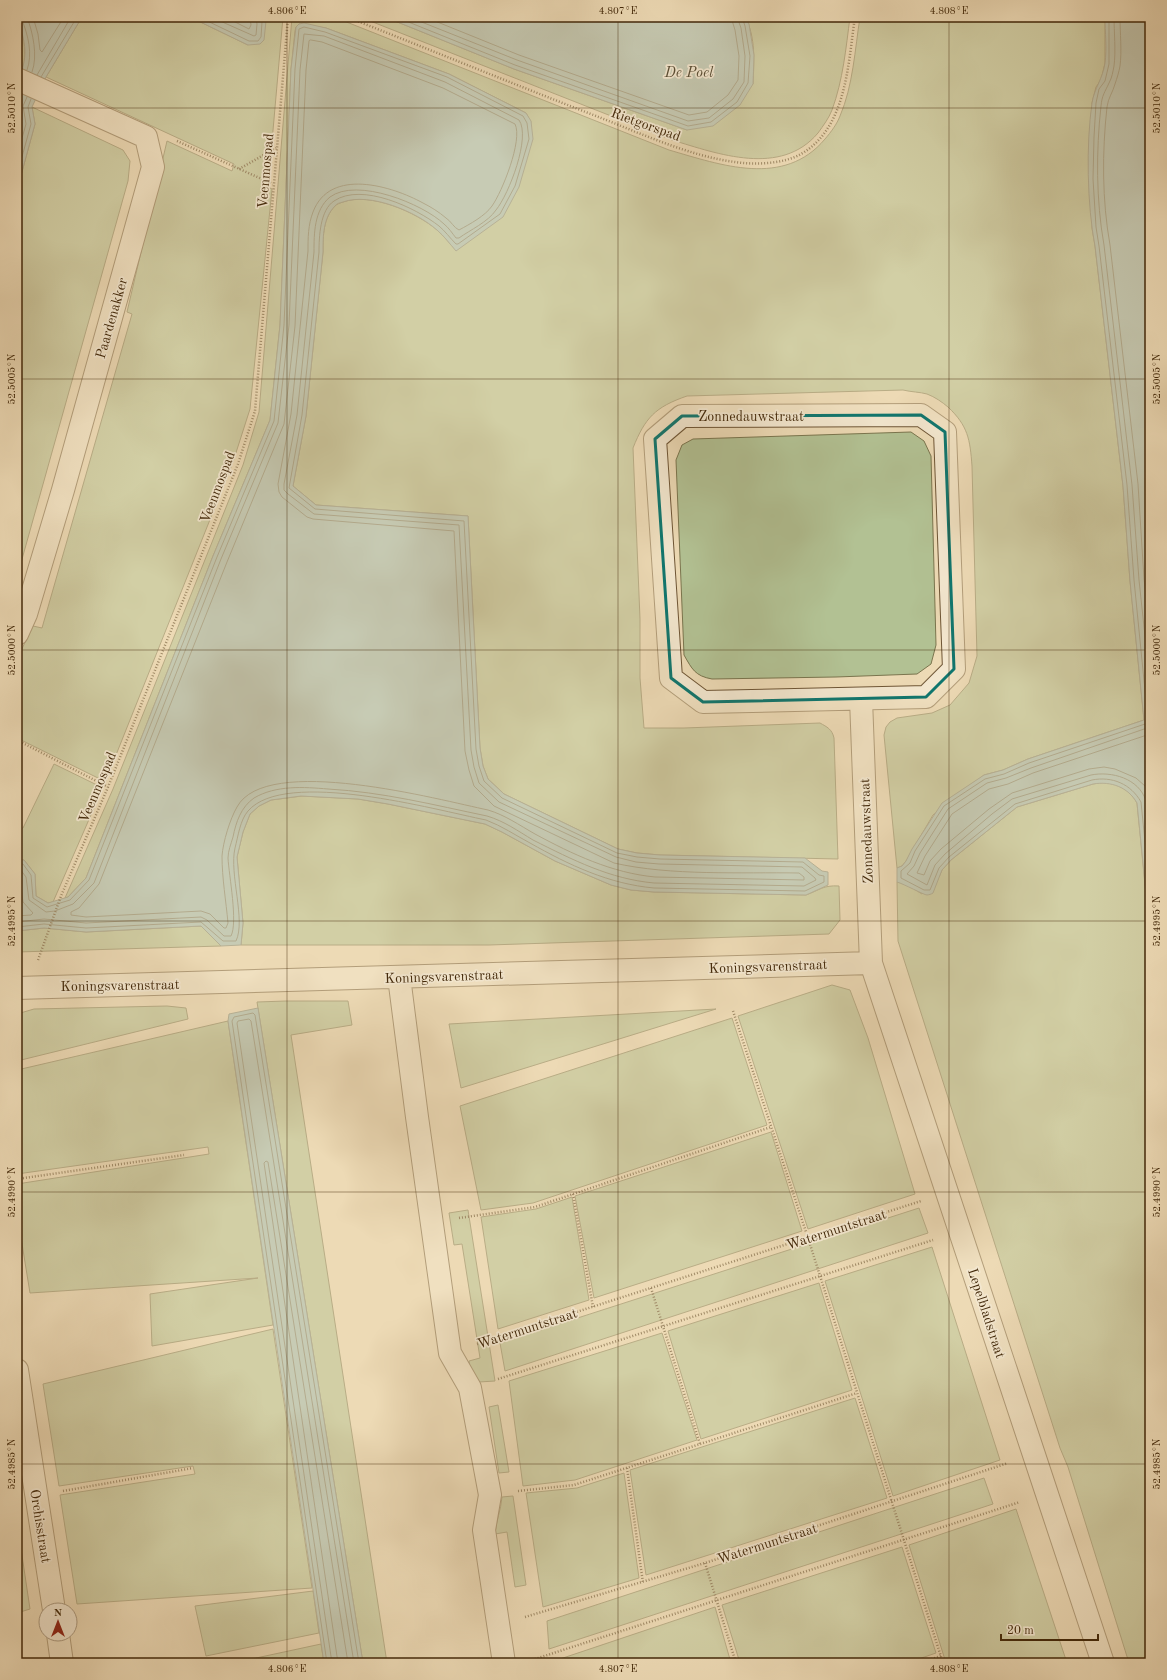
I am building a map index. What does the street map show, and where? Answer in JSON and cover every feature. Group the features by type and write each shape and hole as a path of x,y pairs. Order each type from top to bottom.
{"street":[{"path":"17,79 146,137"},
{"name":"Paardenakker","path":"17,634 26,614 63,490 153,167 146,137"},
{"name":"Zonnedauwstraat","path":"921,415 945,432 954,669 926,697 861,699 703,702 671,678 655,439 682,416 921,415"},
{"name":"Zonnedauwstraat","path":"861,699 871,962"},
{"name":"Koningsvarenstraat","path":"17,988 871,962"},
{"name":"Lepelbladstraat","path":"871,962 1102,1663"},
{"path":"400,977 450,1353 470,1388 490,1494 484,1530 504,1663"},
{"name":"Orchisstraat","path":"17,1370 53,1602"},
{"path":"59,1642 62,1663"}],"path":[{"name":"Veenmospad","path":"47,935 61,896 108,787 238,464 254,410 288,17"},
{"name":"Rietgorspad","path":"347,17 530,91 671,145 721,159 751,164 778,161 801,154 814,145 827,130 836,114 842,94 855,17"},
{"path":"146,137 166,137 273,184"},
{"path":"239,169 276,148"},
{"path":"17,740 108,787"},
{"path":"733,1011 820,1275 943,1663"},
{"path":"432,1223 534,1207 771,1127"},
{"path":"17,1179 184,1155"},
{"name":"Watermuntstraat","path":"450,1353 947,1192"},
{"path":"573,1194 593,1307"},
{"path":"470,1388 960,1231"},
{"path":"651,1288 700,1444"},
{"path":"490,1494 574,1485 857,1393"},
{"name":"Watermuntstraat","path":"498,1625 643,1583 892,1503 1034,1454"},
{"path":"36,1496 193,1468"},
{"path":"627,1468 643,1583"},
{"path":"529,1661 904,1541 1046,1493"},
{"path":"705,1563 736,1663"},
{"path":"920,1663 941,1656"}],"highlighted area":[{"path":"921,415 945,432 954,669 926,697 703,702 671,678 655,439 682,416"}],"green space":[{"path":"17,17 22,29 24,42 24,67 17,64"},
{"path":"82,17 190,17 248,45 266,21 264,17 283,17 268,187 272,189 250,409 233,462 104,785 53,902 48,903 36,896 35,874 24,860 17,860 17,830 23,828 54,764 97,785 100,779 17,738 17,659 33,626 42,628 132,314 127,312 167,141 232,171 234,164 46,77"},
{"path":"292,17 330,17 344,21 669,150 710,162 730,166 771,168 791,164 809,154 825,139 836,125 848,92 860,17 1105,17 1105,63 1101,80 1096,87 1092,103 1090,137 1092,228 1123,486 1130,581 1144,720 1028,759 1003,770 984,775 933,815 906,861 902,866 897,868 884,735 886,727 890,722 897,718 932,713 950,705 969,683 977,656 972,466 969,440 964,427 955,414 941,401 927,394 903,390 687,396 659,409 652,415 642,429 633,448 640,619 640,678 644,728 820,723 827,727 831,730 834,738 838,859 660,855 637,853 618,849 504,794 488,779 483,766 480,748 468,516 316,505 293,486 306,416 324,234 326,222 331,211 335,206 343,202 354,200 379,202 392,206 428,223 440,232 456,250 531,122 526,113 449,74 326,28 299,24 295,31 291,69 280,325 270,420 213,556 86,878 68,897 65,898 113,789 243,465 259,412"},
{"path":"360,17 385,17 514,69 687,130 753,84 753,41 749,25 745,17 850,17 844,64 839,87 832,110 826,122 818,133 803,147 786,155 768,158 748,158 729,156 672,140"},
{"path":"32,107 123,150 130,161 128,181 17,577 17,190 35,124"},
{"path":"911,432 924,441 931,456 936,645 931,664 917,674 712,679 698,674 689,664 684,655 676,460 682,445 693,439"},
{"path":"1104,782 1123,788 1134,798 1137,803 1150,936 1150,1663 1129,1663 1068,1467 1060,1448 898,941 897,882 906,884 922,894 939,877 942,870 951,860 1017,807"},
{"path":"302,796 358,799 485,824 555,861 611,885 631,890 654,892 806,895 825,887 839,886 840,920 829,934 489,945 241,945 243,923 237,857 243,832 250,814 259,806 271,800"},
{"path":"201,926 221,946 17,952 17,931 44,928 86,932"},
{"path":"832,985 850,990 868,1038 915,1194 808,1229 738,1016"},
{"path":"348,1001 352,1025 291,1035 387,1663 363,1663 257,1002"},
{"path":"167,1006 186,1008 188,1019 17,1061 17,1014 34,1009"},
{"path":"716,1009 461,1088 449,1024"},
{"path":"732,1018 767,1125 533,1203 481,1210 460,1106"},
{"path":"228,1021 273,1325 152,1346 150,1294 258,1278 30,1293 17,1213 17,1184 209,1154 208,1147 17,1174 17,1070"},
{"path":"771,1132 802,1231 594,1298 575,1196"},
{"path":"572,1197 589,1300 498,1329 481,1217 536,1209"},
{"path":"919,1208 928,1233 505,1371 500,1343"},
{"path":"468,1210 495,1381 479,1382 471,1374 469,1361 480,1358 462,1244 454,1245 449,1213"},
{"path":"932,1247 1000,1460 893,1496 825,1281"},
{"path":"819,1283 852,1390 701,1439 668,1331"},
{"path":"273,1329 312,1588 78,1604 60,1495 195,1474 193,1466 59,1486 43,1384"},
{"path":"662,1333 697,1440 575,1480 523,1486 509,1381"},
{"path":"855,1398 887,1498 646,1575 630,1470"},
{"path":"498,1405 509,1472 499,1473 489,1407"},
{"path":"624,1473 639,1578 543,1607 526,1493 577,1488"},
{"path":"984,1478 993,1504 549,1649 547,1621"},
{"path":"513,1496 526,1585 515,1587 507,1532 495,1534 502,1497"},
{"path":"1016,1509 1067,1663 946,1663 909,1545"},
{"path":"17,1522 30,1609 17,1613"},
{"path":"902,1547 936,1653 907,1663 740,1663 722,1605"},
{"path":"313,1591 319,1633 206,1656 195,1606"},
{"path":"715,1607 731,1663 551,1663 551,1662"},
{"path":"321,1644 324,1663 233,1663"}],"water":[{"path":"17,17 82,17 46,77 32,107 35,124 17,190 17,83 21,74 25,50"},
{"path":"190,17 264,17 266,21 264,40 260,44 248,45"},
{"name":"De Poel","path":"385,17 745,17 749,24 754,55 753,84 740,105 713,126 687,130 514,69"},
{"path":"1105,17 1150,17 1150,932 1137,803 1124,789 1112,784 1093,784 1017,807 951,860 942,870 932,894 925,895 897,882 897,868 902,866 906,861 912,849 942,803 984,775 1003,770 1028,759 1144,720 1130,581 1123,486 1089,194 1088,155 1090,119 1093,98 1105,63"},
{"path":"304,23 326,28 449,74 526,113 531,121 533,139 519,187 503,217 456,251 437,230 428,223 393,206 366,200 354,200 338,204 331,211 326,222 324,234 306,416 293,486 316,505 468,516 480,748 483,766 488,779 504,794 618,849 637,853 660,855 805,858 822,871 828,872 828,885 806,895 654,892 631,890 611,885 555,861 485,824 358,799 301,796 271,800 259,806 250,814 243,832 237,857 243,923 241,945 221,946 201,926 86,932 44,928 17,931 17,860 24,860 35,874 36,896 48,903 68,897 86,878 213,556 270,420 280,325 291,69 296,27 299,24"},
{"path":"258,1008 363,1663 324,1663 228,1021 229,1014"}]}
